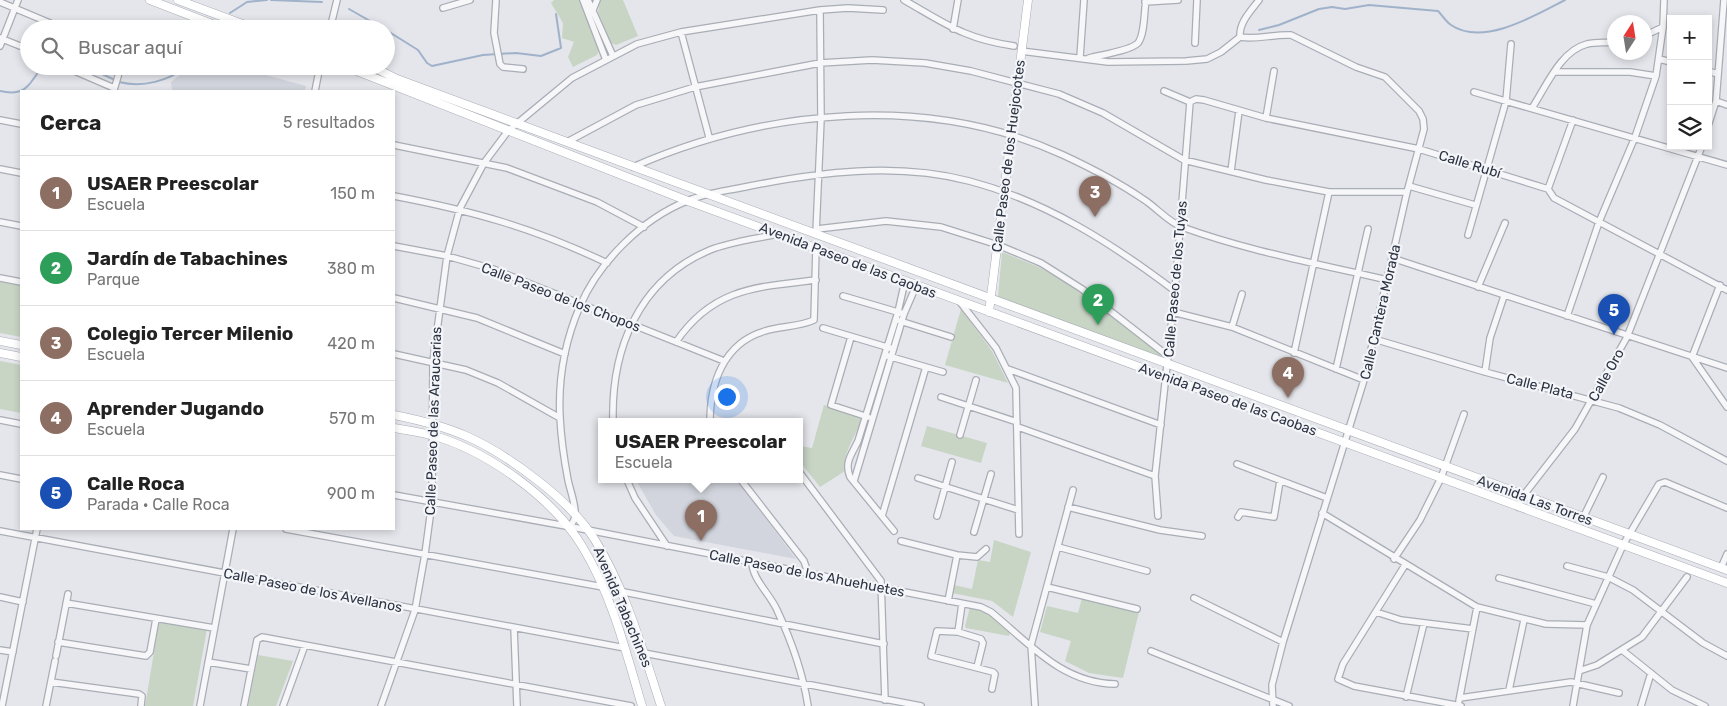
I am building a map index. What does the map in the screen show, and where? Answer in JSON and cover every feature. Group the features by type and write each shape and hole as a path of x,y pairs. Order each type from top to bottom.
{"main road":[{"path":"150,0 196,20"},
{"path":"178,0 230,20"},
{"name":"Calle Paseo de los Huejocotes","path":"989,312 1028,0"},
{"name":"Avenida Paseo de las Caobas","path":"368,75 508,131 779,233 904,284 989,312 1346,443"},
{"name":"Avenida Paseo de las Caobas","path":"389,75 633,167 816,232 862,251 1168,360 1350,431"},
{"path":"858,264 862,251"},
{"path":"0,341 20,345"},
{"path":"0,353 20,357"},
{"name":"Avenida Tabachines","path":"395,415 432,423 471,437 506,456 548,488 575,514 588,530 604,556 620,591 661,706"},
{"name":"Avenida Tabachines","path":"395,428 432,435 472,452 522,483 547,503 570,527 583,547 616,619 642,706"},
{"name":"Avenida Las Torres","path":"1350,431 1724,569"},
{"name":"Avenida Las Torres","path":"1346,443 1727,583"},
{"path":"616,619 629,615"}],"street":[{"path":"0,46 1,39 18,0"},
{"path":"332,20 338,0"},
{"path":"443,8 470,0"},
{"path":"496,0 495,39 498,45 501,66 523,69"},
{"path":"583,0 606,60"},
{"path":"588,0 613,56"},
{"path":"593,10 597,0"},
{"path":"952,30 958,0"},
{"path":"1083,58 1084,0"},
{"path":"1083,58 1130,47 1138,42 1141,36 1145,1 1178,0"},
{"path":"1194,44 1197,0"},
{"path":"1021,51 1108,62 1206,59 1221,52 1240,36 1243,22 1259,0"},
{"path":"1567,316 1599,222 1635,138 1656,76 1663,27 1664,0"},
{"path":"1712,114 1716,101 1725,21 1724,0"},
{"path":"908,1 952,30 984,42 1014,46"},
{"path":"0,2 43,20"},
{"name":"Calle Paseo de las Araucarias","path":"381,706 415,610 425,554 432,502 433,361 438,307 447,256 460,208 484,163 516,123 572,78 637,44 681,32 820,10 848,8 883,10"},
{"path":"820,10 819,175 816,232 886,221 941,227 998,245 1041,264 1082,289 1168,360"},
{"path":"1652,32 1663,27"},
{"path":"681,32 709,137"},
{"name":"Calle Cantera Morada","path":"1240,36 1254,39 1291,35 1350,64 1385,77 1419,112 1423,119 1424,129 1408,189 1364,380 1350,431 1282,642 1272,685 1272,703"},
{"path":"1,39 20,46"},
{"path":"1532,108 1564,59 1575,49 1587,44 1607,43"},
{"path":"1468,234 1506,101 1511,44"},
{"path":"1659,59 1667,61"},
{"path":"567,142 636,105 695,87 820,63 872,60 924,63 1018,82 1058,94 1102,113 1184,160 1329,192 1408,189 1475,205"},
{"path":"1266,118 1274,71"},
{"path":"1555,72 1630,72 1656,76"},
{"path":"1712,72 1718,74"},
{"path":"84,75 114,88 118,75"},
{"path":"315,90 318,75"},
{"path":"1164,91 1190,102"},
{"path":"1474,92 1699,155 1727,165"},
{"name":"Calle Rubí","path":"1190,102 1196,99 1204,100 1266,118 1419,149 1486,168 1548,189 1554,198 1727,290"},
{"path":"1716,101 1727,105"},
{"name":"Calle Paseo de los Tuyas","path":"1158,516 1155,476 1175,291 1190,102"},
{"path":"1231,171 1240,111"},
{"path":"633,167 669,151 709,137 767,124 877,115 926,117 970,125 1060,154 1103,175 1144,200 1180,226 1313,263 1387,280"},
{"path":"0,120 20,124"},
{"path":"1548,189 1573,120"},
{"path":"395,145 484,163 551,183 597,202 644,226"},
{"name":"Calle Oro","path":"1518,507 1523,496 1575,429 1627,337 1701,150"},
{"path":"0,169 20,173"},
{"path":"570,527 575,514 564,462 560,418 560,386 565,354 581,304 607,263 644,226 688,200 710,194 819,175 857,171 904,171 968,181 1004,192 1083,228 1127,256 1175,291"},
{"path":"1294,352 1329,192"},
{"path":"395,196 460,208 516,224 568,244 607,263"},
{"path":"0,222 20,226"},
{"path":"1478,287 1505,223"},
{"path":"1336,369 1368,230"},
{"path":"613,418 613,396 618,358 630,325 655,289 681,265 711,250 779,233"},
{"name":"Calle Paseo de los Chopos","path":"395,246 447,256 493,269 724,361"},
{"path":"710,418 710,399 714,380 724,361 741,343 763,331 814,320 816,248"},
{"path":"1392,258 1627,337 1727,368"},
{"path":"0,278 20,282"},
{"path":"676,342 688,325 723,298 744,291 816,280"},
{"path":"854,481 899,321 904,284"},
{"path":"1692,357 1720,286"},
{"path":"901,313 915,288"},
{"path":"1232,327 1242,294"},
{"path":"843,296 901,313"},
{"path":"1485,372 1490,338 1504,296"},
{"path":"395,298 438,307 503,328 565,354"},
{"path":"960,302 986,333 1008,368 1016,388 1019,534"},
{"path":"1173,312 1232,327 1364,380"},
{"path":"899,321 952,337"},
{"path":"823,328 890,348"},
{"path":"851,336 832,405 873,418"},
{"name":"Calle Plata","path":"1374,339 1485,372 1619,408 1660,425 1727,462"},
{"path":"395,354 433,361 466,370 498,383 560,418"},
{"path":"888,356 858,441 848,461 848,473 894,531"},
{"path":"888,356 943,372"},
{"path":"1692,357 1727,406"},
{"path":"882,516 926,367"},
{"path":"1008,368 1161,425"},
{"path":"960,435 976,380"},
{"path":"940,397 1018,424 1155,476"},
{"path":"1394,559 1420,520 1441,478 1464,414"},
{"path":"0,420 20,424"},
{"path":"937,516 952,462"},
{"path":"1237,464 1327,498"},
{"path":"974,532 991,474"},
{"path":"0,475 20,479"},
{"path":"803,477 881,581 886,700"},
{"path":"1583,518 1603,477"},
{"path":"918,478 1018,510"},
{"path":"1238,517 1241,512 1274,517 1280,481"},
{"path":"1573,706 1587,625 1623,545 1661,482 1727,508"},
{"path":"628,483 635,498 667,546"},
{"path":"743,483 804,561 808,572"},
{"path":"1035,706 1031,645 1073,490"},
{"name":"Calle Paseo de los Ahuehuetes","path":"395,495 808,572 986,610 1069,674 1084,681 1115,684"},
{"path":"1068,507 1160,530 1202,536"},
{"path":"1322,513 1394,559 1477,607 1524,620 1551,625 1587,625"},
{"name":"Calle Paseo de los Avellanos","path":"0,530 415,610 625,648"},
{"path":"2,706 36,530"},
{"path":"200,706 233,530"},
{"path":"292,530 603,588"},
{"path":"901,541 957,555 980,556 986,549"},
{"path":"1058,547 1147,571"},
{"path":"1724,569 1727,554"},
{"path":"948,601 957,555"},
{"path":"752,562 753,570 776,606 784,625 805,684 808,706"},
{"path":"1405,565 1342,664 1338,675 1340,681 1406,697 1460,706 1477,607"},
{"path":"1567,566 1608,578 1636,592 1660,613 1703,644 1727,656"},
{"path":"1579,671 1597,665 1642,637 1687,577"},
{"path":"1499,578 1596,604"},
{"path":"1047,586 1137,610"},
{"path":"620,591 884,644"},
{"path":"46,706 68,594"},
{"path":"0,597 23,602"},
{"path":"1194,598 1282,642"},
{"path":"66,603 214,628"},
{"path":"958,632 962,604"},
{"path":"1376,612 1424,623 1473,629"},
{"path":"58,642 149,655 156,619"},
{"path":"1509,690 1524,620"},
{"path":"1406,697 1424,623"},
{"path":"514,628 517,706"},
{"path":"977,667 982,641 958,632 937,631 931,656 994,673 992,689"},
{"path":"244,706 258,637 397,661 631,706"},
{"path":"283,706 305,645"},
{"path":"0,650 13,652"},
{"path":"1622,650 1672,690 1705,706"},
{"path":"1151,651 1272,703 1289,706"},
{"path":"644,654 921,706"},
{"path":"208,662 251,669"},
{"path":"1641,706 1651,673"},
{"path":"51,682 139,694 142,696 141,706"},
{"path":"1460,698 1571,682 1618,693"}],"shaded area":[{"path":"180,75 266,75 306,86 305,90 172,90 171,82"},
{"path":"638,483 739,483 796,559 674,536 656,515"}],"green space":[{"path":"554,0 579,0 599,50 597,55 573,67 568,57 574,42 562,38 563,23 551,3"},
{"path":"600,0 623,0 638,36 616,45 611,43 598,12"},
{"path":"1002,252 1039,267 1080,291 1161,353 1160,359 998,297"},
{"path":"0,280 20,284 20,337 0,333"},
{"path":"961,309 992,351 1008,383 945,365"},
{"path":"0,361 20,365 20,413 0,409"},
{"path":"824,405 862,417 848,449 845,471 820,487 803,466 803,446 812,448"},
{"path":"927,426 987,443 981,463 921,446"},
{"path":"994,540 1031,552 1013,617 992,601 952,593 954,585 972,589 978,560 990,562"},
{"path":"1082,598 1139,612 1123,678 1089,673 1065,661 1071,641 1040,632 1047,606 1078,613"},
{"path":"970,607 986,611 1010,631 1009,636 966,628"},
{"path":"159,622 207,629 193,706 145,706"},
{"path":"258,655 293,661 276,706 248,706"}],"waterway":[{"path":"230,13 247,2 267,0"},
{"path":"271,0 322,2"},
{"path":"1259,30 1279,25 1319,9 1332,7 1345,9 1369,5 1438,11 1451,25 1464,31 1493,31 1525,20 1565,0"},
{"path":"349,9 368,20"},
{"path":"395,36 418,50 427,63 432,66 483,55 516,53 541,56 561,48 556,14"},
{"path":"23,90 36,75"},
{"path":"104,75 115,80"},
{"path":"119,82 146,84 174,75"},
{"path":"0,91 20,91"}],"place":[{"name":"Colegio Tercer Milenio","path":"1095,217"},
{"name":"Jardín de Tabachines","path":"1098,325"},
{"name":"Calle Roca","path":"1614,335"},
{"name":"Aprender Jugando","path":"1288,398"},
{"name":"USAER Preescolar","path":"701,541"}]}
